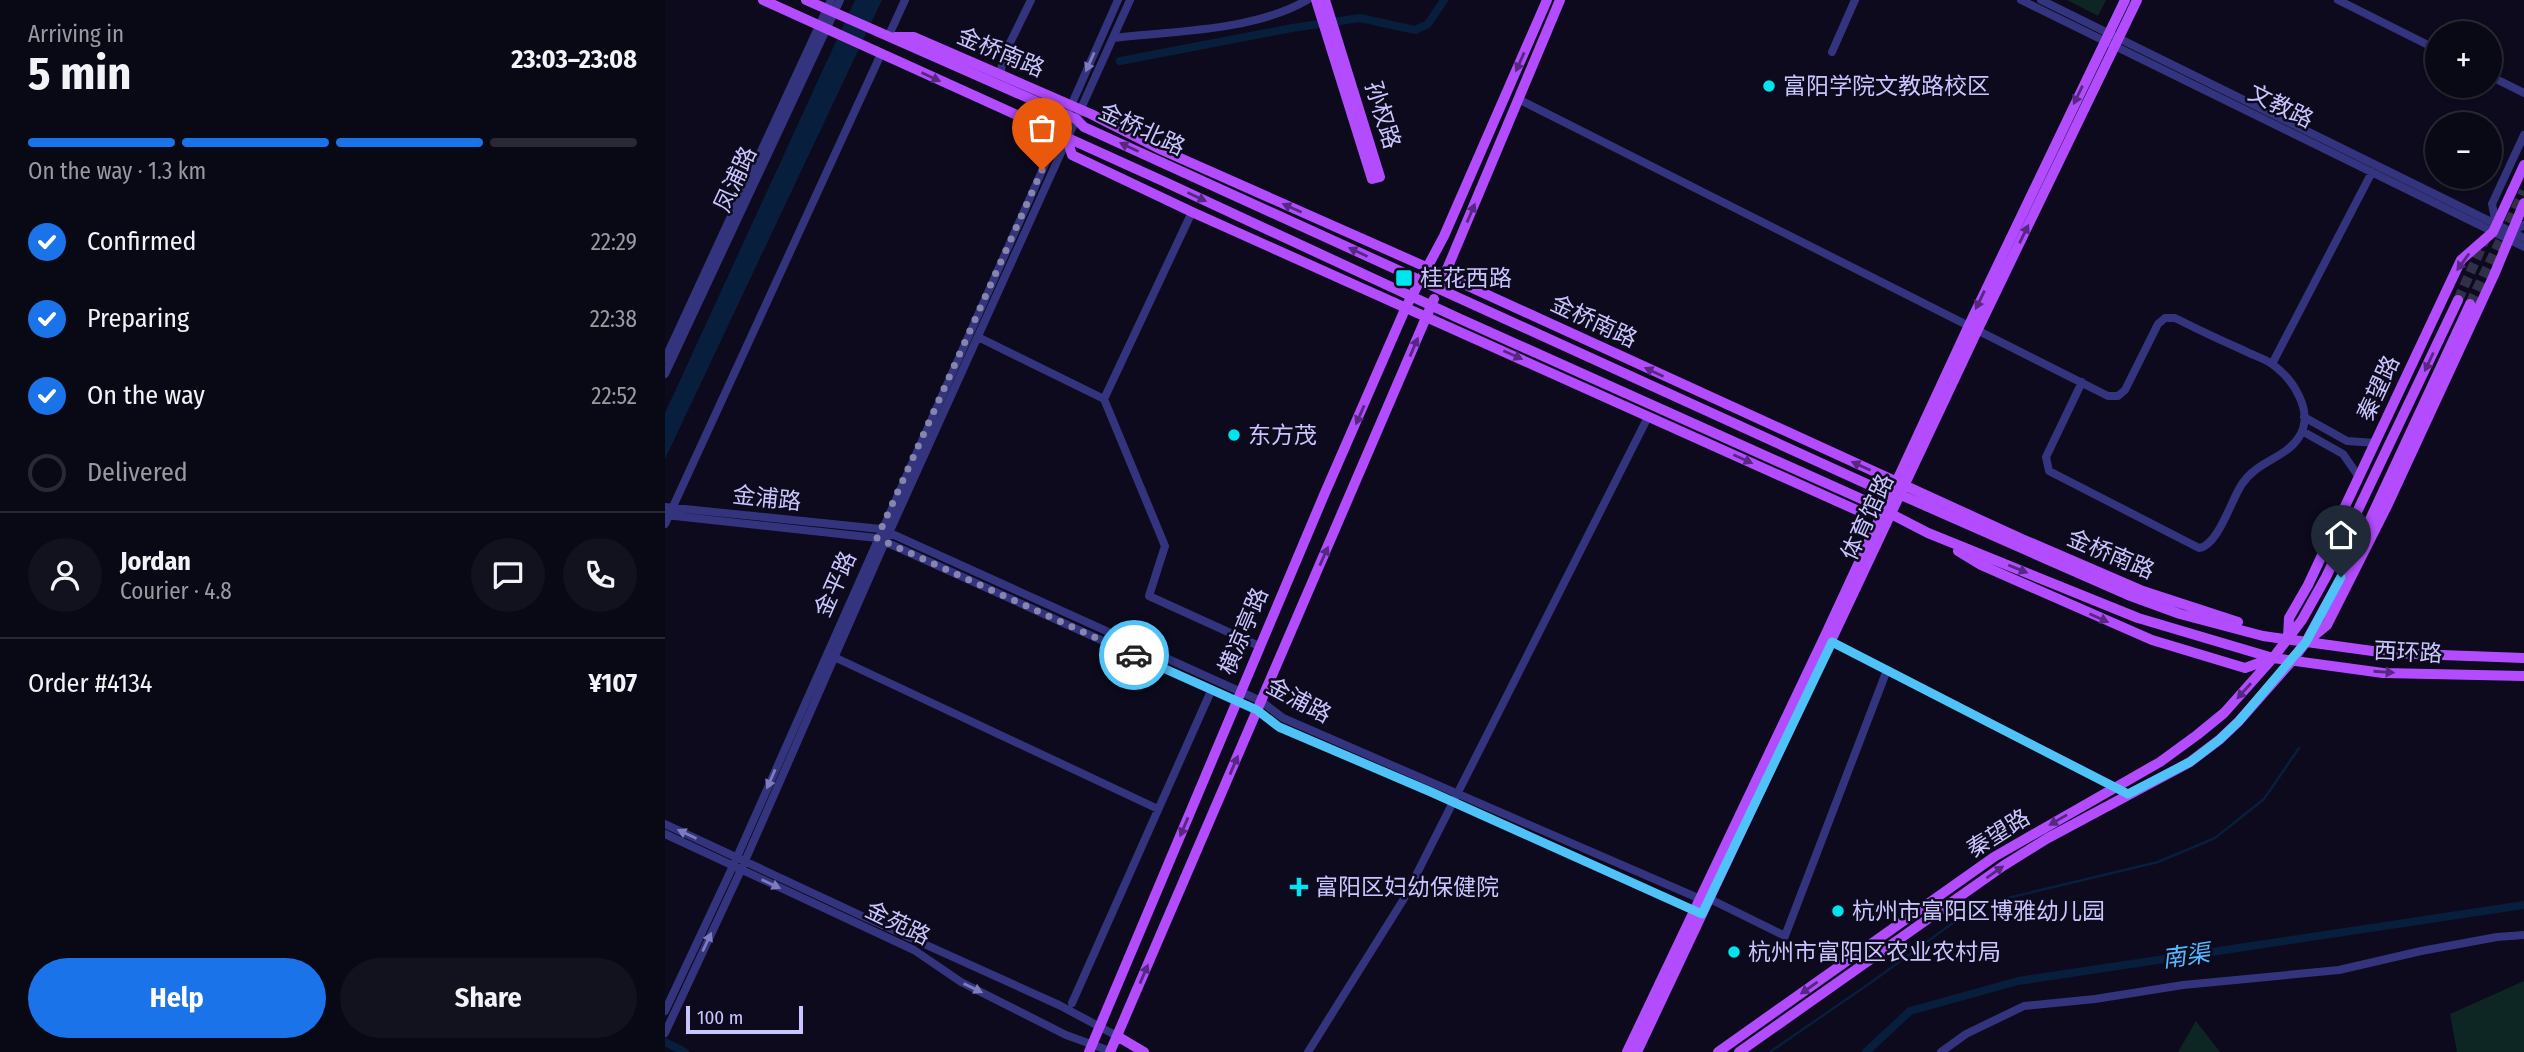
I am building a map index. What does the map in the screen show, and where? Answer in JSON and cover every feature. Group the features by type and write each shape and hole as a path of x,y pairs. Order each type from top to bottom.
{"main road":[{"name":"金桥北路","path":"763,0 1412,296 1429,311"},
{"name":"金桥北路","path":"806,0 831,7 888,37 1074,112 1084,127 1438,290"},
{"path":"1427,268 1444,236 1547,0"},
{"path":"1444,275 1560,0"},
{"name":"体育馆路","path":"1631,1051 1706,900 2111,40 2125,0"},
{"name":"体育馆路","path":"2111,40 2137,0"},
{"name":"孙权路","path":"1321,2 1372,179 1380,177 1330,32"},
{"name":"金桥南路","path":"888,37 914,37 1000,74 1074,112 1444,275 2128,595 2180,614 2263,636 2306,642"},
{"name":"金桥北路","path":"1063,137 1072,155 1192,212 1406,307"},
{"path":"1162,150 1177,170"},
{"name":"秦望路","path":"2288,638 2289,618 2308,585 2461,260 2495,229 2524,165"},
{"name":"秦望路","path":"2306,642 2327,625 2375,528 2524,202"},
{"name":"横凉亭路","path":"1090,1049 1259,646 1406,307 1427,268"},
{"name":"横凉亭路","path":"1111,1052 1444,275"},
{"name":"金桥南路","path":"1438,290 1878,489 1899,488"},
{"name":"秦望路","path":"1718,1052 1994,857 2159,762 2224,713 2273,658 2302,620 2326,577 2458,300"},
{"name":"秦望路","path":"1739,1052 2003,866 2128,794 2190,762 2239,721 2306,642 2354,554 2470,304"},
{"path":"1406,307 1429,311 1733,442 1888,512 1981,565 2152,640 2245,668 2273,658"},
{"path":"1429,311 1648,417 1861,512 1888,512"},
{"path":"1686,387 1699,407"},
{"path":"1708,443 1733,442"},
{"path":"1928,533 2138,618 2291,662"},
{"name":"西环路","path":"2306,642 2387,653 2524,658"},
{"name":"西环路","path":"2291,662 2383,673 2524,676"},
{"path":"1117,1037 1144,1052"}],"street":[{"name":"凤浦路","path":"665,374 827,29 831,7 840,0"},
{"path":"888,37 905,0"},
{"path":"1000,74 1006,53 1031,0"},
{"path":"883,535 978,337 1074,112 1118,0"},
{"path":"1074,112 1130,0"},
{"path":"1113,38 1217,26 1286,12 1307,0"},
{"path":"1832,52 1855,0"},
{"name":"文教路","path":"2021,0 2111,40 2495,229"},
{"name":"文教路","path":"2041,0 2111,40 2372,172 2510,236 2524,247"},
{"path":"2339,0 2425,43"},
{"name":"凤浦路","path":"665,359 827,29"},
{"path":"667,514 881,54"},
{"path":"2502,82 2524,93"},
{"path":"1518,99 1974,327 2082,382 2108,396 2122,394 2158,324 2170,318 2272,364 2299,395 2304,409 2302,431 2290,448 2250,473 2211,543 2199,548 2049,471 2046,457 2082,382"},
{"path":"2495,229 2492,204 2524,135"},
{"name":"金平路","path":"667,1029 883,535 1063,137"},
{"path":"2272,364 2372,172"},
{"path":"1104,399 1192,212"},
{"path":"2510,236 2524,225"},
{"name":"文教路","path":"2510,236 2524,238"},
{"path":"978,337 1104,399 1165,546 1149,596 1259,646"},
{"path":"1308,1052 1405,897 1648,417"},
{"path":"2304,417 2347,440 2376,443"},
{"path":"2302,431 2343,454 2359,477"},
{"name":"金浦路","path":"667,514 883,535 1283,718 1785,936 1887,670"},
{"name":"金浦路","path":"883,535 1211,691 1238,697"},
{"path":"1828,640 2128,794"},
{"path":"830,655 1158,808"},
{"path":"1072,1003 1211,691"},
{"name":"金浦路","path":"1259,706 1279,727 1698,912"},
{"path":"665,824 739,863 1059,1005 1117,1037"},
{"name":"金苑路","path":"665,834 739,863 914,950 961,982 1090,1049 1111,1052"},
{"name":"金平路","path":"665,1011 739,863"},
{"path":"1941,1052 1966,1034 2024,1006 2095,999 2183,985 2339,970 2421,951 2497,937 2524,935"}],"green space":[{"path":"2067,0 2106,0 2098,16"},
{"path":"2524,981 2524,1052 2457,1052 2450,1014"},
{"path":"2196,1021 2220,1052 2178,1052"}],"water":[{"path":"855,0 882,0 665,459 665,413"}],"waterway":[{"path":"1120,61 1292,28 1360,18 1415,30 1428,24 1444,0"},
{"path":"1770,1052 1972,909 1995,901 2158,862 2215,838 2264,799 2299,748"},
{"name":"南渠","path":"1866,1052 1910,1011 2018,981 2524,905"},
{"path":"665,1042 685,1052"}],"tunnel":[{"path":"2470,304 2524,191"},
{"path":"2458,300 2486,237"}],"way so far":[{"path":"1042,170 877,538 1134,655"}],"place":[{"name":"富阳学院文教路校区","path":"1769,86"},
{"name":"桂花西路","path":"1404,278"},
{"name":"东方茂","path":"1234,435"},
{"name":"富阳区妇幼保健院","path":"1299,887"},
{"name":"杭州市富阳区博雅幼儿园","path":"1838,911"},
{"name":"杭州市富阳区农业农村局","path":"1734,952"}],"route":[{"path":"1134,655 1257,710 1279,727 1702,914 1832,642 2128,794 2190,762 2239,721 2306,642 2341,577"}]}
